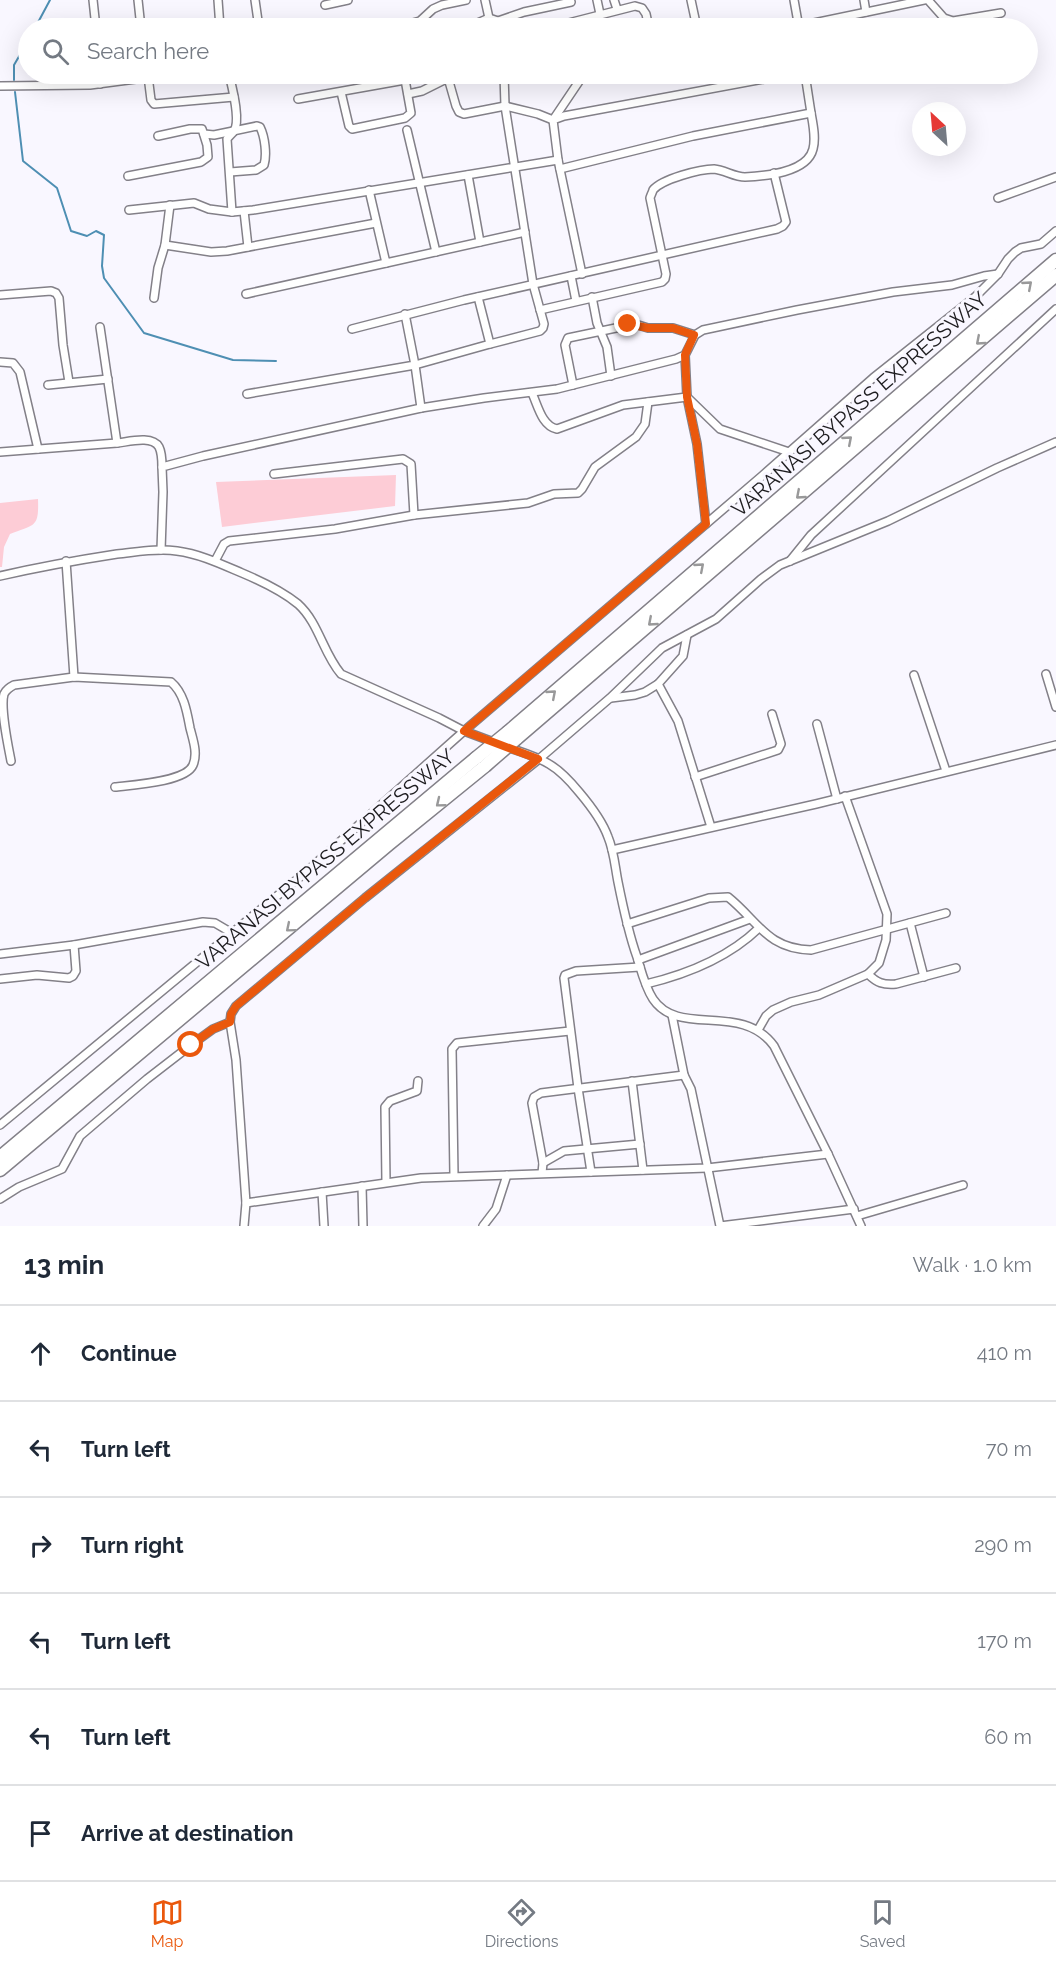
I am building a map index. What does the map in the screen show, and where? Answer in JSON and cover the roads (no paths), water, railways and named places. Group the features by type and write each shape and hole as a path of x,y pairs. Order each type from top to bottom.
{"highway":[{"name":"VARANASI BYPASS EXPRESSWAY","path":"1005,312 1056,260"},
{"name":"VARANASI BYPASS EXPRESSWAY","path":"0,1157 481,762 1005,312 1056,275"},
{"name":"VARANASI BYPASS EXPRESSWAY","path":"0,1170 389,844 481,762"}],"street":[{"path":"93,0 95,18"},
{"path":"138,0 140,18"},
{"path":"218,0 219,18"},
{"path":"255,0 258,18"},
{"path":"325,5 348,0"},
{"path":"423,18 433,9 442,5 466,0"},
{"path":"485,0 489,18"},
{"path":"597,0 600,14"},
{"path":"614,0 617,9"},
{"path":"691,0 695,18"},
{"path":"794,0 797,18"},
{"path":"864,0 866,12"},
{"path":"841,18 924,0"},
{"path":"928,0 944,18"},
{"path":"507,18 571,2"},
{"path":"585,18 635,6 642,8 647,18"},
{"path":"971,18 1001,13"},
{"path":"0,86 100,84"},
{"path":"149,84 151,100 154,104 234,97"},
{"path":"231,84 236,122 234,131 227,139 232,212"},
{"path":"298,99 375,84"},
{"path":"341,92 349,126 352,129 409,116 411,113 406,84"},
{"path":"408,94 422,92 437,84"},
{"path":"450,84 456,106 459,112 464,114 505,106 553,120 564,116 736,84"},
{"path":"247,394 415,364 540,331 543,328 544,324 533,284 514,167 505,106 504,84"},
{"path":"577,84 553,120 558,160 582,274"},
{"path":"540,310 662,282 665,279 666,274 650,198 653,190 663,182 712,169 742,177 794,169 804,164 811,156 814,147 807,84"},
{"path":"560,169 693,136 811,113"},
{"path":"204,134 214,135 261,127 266,160 264,165 256,170 230,172"},
{"path":"128,176 186,165 206,160 208,157 202,129 190,129 158,136"},
{"path":"407,130 436,252"},
{"path":"129,210 194,203 209,209 244,211 558,160"},
{"path":"352,329 405,314 777,229 786,222 774,173"},
{"path":"468,175 480,242"},
{"path":"998,198 1056,178"},
{"path":"369,190 386,263"},
{"path":"154,298 158,268 165,245 170,205"},
{"path":"244,211 248,247"},
{"path":"165,245 211,252 376,223"},
{"path":"0,1125 306,872 464,731 873,378 975,297 998,274 1015,252 1021,248 1041,244 1056,231"},
{"path":"246,294 525,232"},
{"path":"706,524 697,444 687,397 685,355 694,335 703,330 797,310 893,292 952,285 976,277 998,274"},
{"path":"571,276 576,301"},
{"path":"0,295 51,291 56,293 69,382"},
{"path":"478,297 490,344"},
{"path":"592,297 600,330 607,347 611,376"},
{"path":"789,562 819,528 1056,309"},
{"path":"405,314 421,408"},
{"path":"573,385 567,355 566,341 568,338 635,324 648,328 673,328 694,335"},
{"path":"100,327 117,444"},
{"path":"162,466 421,408 573,385 663,364 685,355"},
{"path":"0,362 13,363 20,372 38,449"},
{"path":"48,386 108,379"},
{"path":"532,393 545,422 550,428 557,429 623,405 687,397"},
{"path":"687,397 720,429 789,452"},
{"path":"213,560 224,544 229,541 335,529 414,515 528,503 554,495 578,493 595,467 636,437 645,424 648,402"},
{"path":"0,452 146,441 155,443 160,449 164,492 161,550"},
{"path":"244,1226 246,1203 236,1060 230,1022 231,1014 236,1006 365,898 538,759 610,698 662,648 716,619 780,565 888,521 1056,442"},
{"path":"274,474 403,459 411,464 414,515"},
{"path":"0,576 66,561 161,550 202,556 254,578 279,591 298,605 312,621 332,663 341,674 464,731 538,759 560,772 585,799 599,818 608,837 627,924 652,998 672,1015 749,1025 767,1037 774,1046 828,1154 861,1226"},
{"path":"66,561 74,677"},
{"path":"610,698 635,695 658,684 683,656 687,635"},
{"path":"1046,674 1056,707"},
{"path":"914,675 946,771"},
{"path":"11,760 1,707 4,694 14,685 74,677 171,682 177,687 186,707 195,750 193,765 189,771 174,778 115,788"},
{"path":"658,684 678,721 711,827"},
{"path":"695,777 778,750 781,744 772,714"},
{"path":"817,724 837,798"},
{"path":"612,850 1056,745"},
{"path":"758,1030 772,1010 783,1004 819,995 868,974 879,963 888,930 887,914 845,796"},
{"path":"627,924 709,898 728,897 759,928 782,945 796,950 811,950 946,913"},
{"path":"591,1172 570,1031 564,983 566,975 576,971 639,963 750,919"},
{"path":"0,954 74,945 203,922 215,923 232,933"},
{"path":"910,923 924,976"},
{"path":"646,984 681,974 712,961 750,937 759,928"},
{"path":"0,979 37,975 69,978 76,971 74,945"},
{"path":"868,974 877,983 885,985 956,968"},
{"path":"672,1015 684,1075 691,1089 720,1226 855,1212 963,1185"},
{"path":"0,1199 19,1187 62,1169 80,1136 182,1052 213,1029 230,1022"},
{"path":"454,1176 452,1049 454,1046 457,1043 570,1031"},
{"path":"542,1173 543,1163 533,1099 537,1095 684,1075"},
{"path":"386,1182 385,1107 390,1101 417,1091 418,1081"},
{"path":"632,1081 643,1170"},
{"path":"543,1163 564,1151 640,1144"},
{"path":"246,1203 421,1178 706,1168 828,1154"},
{"path":"483,1226 496,1209 507,1174"},
{"path":"362,1186 363,1226"},
{"path":"322,1192 324,1226"}],"waterway":[{"path":"40,18 50,0"},
{"path":"14,80 14,65 18,58"},
{"path":"15,92 23,161 57,188 71,231 87,236 96,231 104,235 102,266 104,278 144,333 233,360 276,361"}]}
